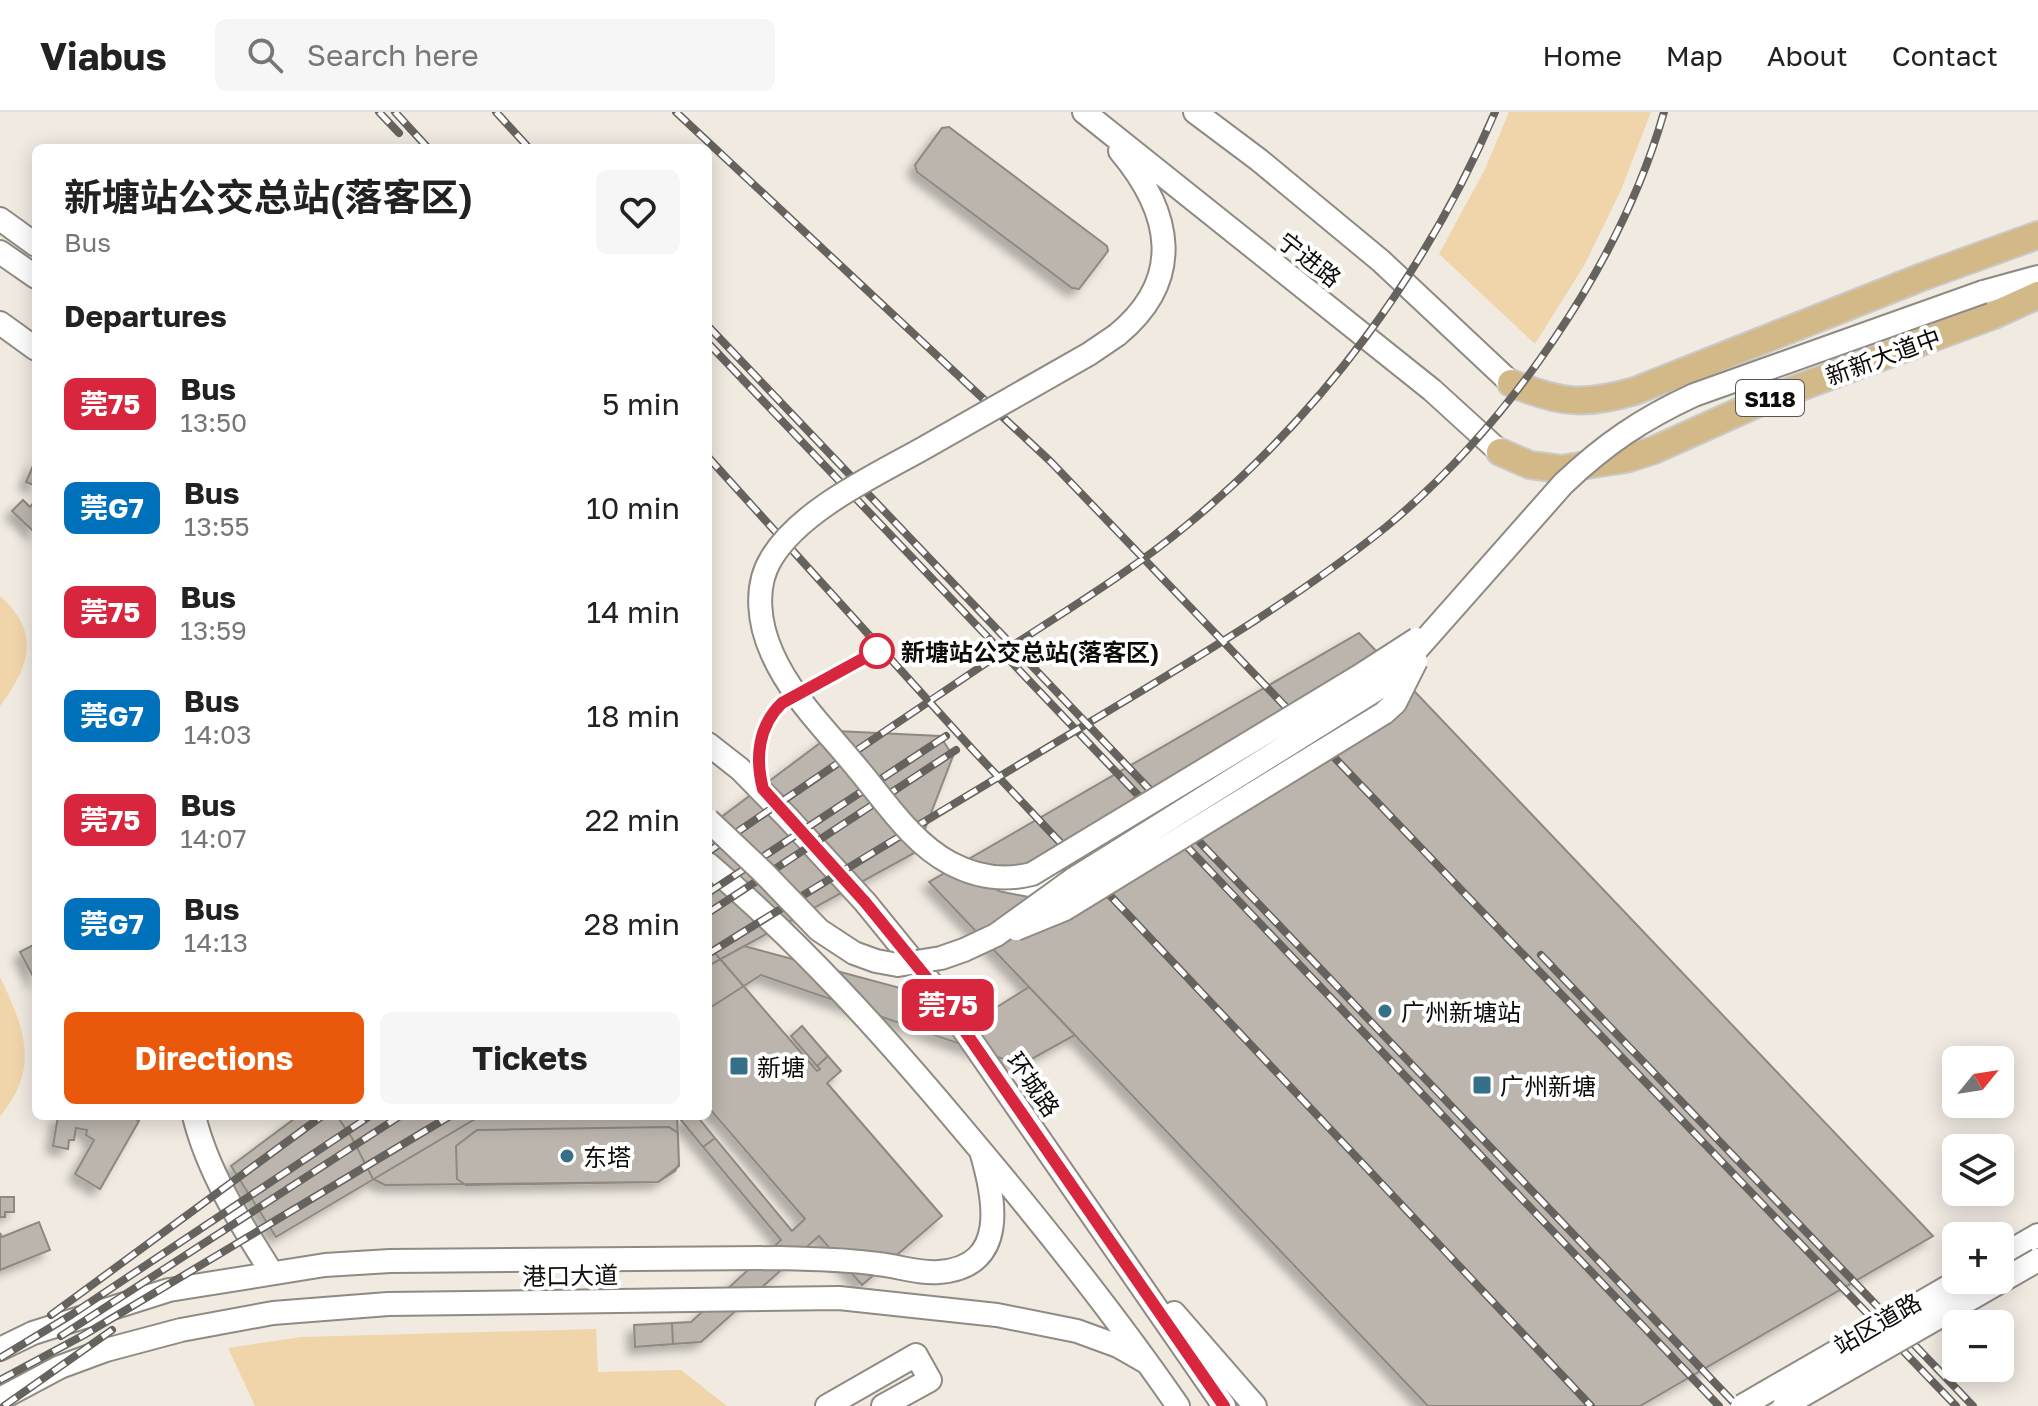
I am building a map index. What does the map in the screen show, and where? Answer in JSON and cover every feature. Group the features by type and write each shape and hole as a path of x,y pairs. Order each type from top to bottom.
{"main road":[{"path":"1511,383 1540,395 1574,402 1610,398 1635,391 1922,277 2038,235"},
{"name":"新新大道中","path":"1500,452 1530,465 1561,469 1626,459 1654,450 1763,401 1994,315 2037,292"},
{"path":"1635,391 1626,409 1626,419 1639,440 1654,450"}],"street":[{"path":"1075,878 1035,886 975,874 949,863 928,848 802,702 779,668 765,632 761,605 763,578 770,560 793,531 827,506 1089,354 1139,317 1161,275 1164,248 1159,220 1146,186 1122,153 1084,112"},
{"name":"宁进路","path":"1084,112 1432,390 1500,452"},
{"path":"1195,112 1259,160 1381,261 1511,383"},
{"path":"0,219 32,242"},
{"path":"0,252 32,274"},
{"path":"996,935 1075,878 1387,683 1563,484 1595,454 1655,414 1728,382 1983,292 2037,292"},
{"path":"0,323 32,346"},
{"path":"995,877 1015,878 1048,866 1391,657 1453,609"},
{"path":"712,824 819,930 854,953 876,961 898,965 918,964 1036,923 1065,909 1384,713 1395,703 1426,640"},
{"name":"环城路","path":"712,747 740,769 788,818 865,902 935,988 1224,1406"},
{"path":"712,868 792,940 913,1070 1037,1218 1178,1406"},
{"path":"195,1120 200,1139 225,1194 272,1273"},
{"name":"港口大道","path":"0,1349 33,1333 169,1290 325,1265 390,1261 838,1259 940,1273 957,1269 976,1257 992,1230 993,1196 981,1151"},
{"path":"2014,1249 2038,1235"},
{"path":"1114,1246 1255,1406"},
{"path":"838,1259 849,1280 839,1298"},
{"name":"站区道路","path":"1784,1406 2038,1260"},
{"name":"站区道路","path":"1742,1406 1942,1290"},
{"name":"港口大道","path":"0,1399 60,1367 106,1350 181,1330 288,1311 403,1303 839,1298 997,1315 1059,1327 1097,1337 1146,1362"},
{"path":"827,1406 916,1355 930,1380 883,1406"}],"shaded area":[{"path":"1509,112 1651,112 1621,190 1585,264 1535,344 1439,254 1485,169"},
{"path":"0,596 22,623 27,650 18,678 0,706"},
{"path":"0,977 21,1030 24,1064 21,1081 0,1116"},
{"path":"596,1329 598,1372 681,1370 727,1406 255,1406 228,1348 301,1337"}],"building":[{"path":"949,127 1107,246 1108,251 1079,289 1072,288 917,172 915,165 942,128"},
{"path":"32,468 32,484 26,482"},
{"path":"23,500 30,507 32,504 32,530 12,511"},
{"name":"广州新塘站","path":"1359,633 1933,1236 1640,1406 1428,1406 929,882"},
{"path":"836,731 940,736 953,756 916,852 712,964 712,824"},
{"path":"32,946 32,974 20,952"},
{"path":"744,946 989,1012 1029,987 1075,1035 1028,1061 1012,1062 761,975 712,1006 712,964"},
{"name":"新塘","path":"712,950 817,1071 820,1069 817,1066 828,1056 841,1071 827,1083 942,1216 862,1285 819,1236 701,1342 673,1344 672,1323 691,1322 781,1240 703,1147 715,1138 792,1231 805,1219 712,1112"},
{"path":"802,1026 828,1056 817,1066 791,1036"},
{"path":"57,1120 139,1121 100,1189 75,1174 94,1140 86,1135 87,1130 76,1128 74,1140 69,1140 68,1149 53,1146"},
{"path":"293,1120 473,1120 276,1237 231,1166"},
{"path":"340,1120 677,1120 679,1164 675,1171 658,1182 385,1185 373,1179"},
{"path":"681,1120 700,1120 715,1138 703,1147"},
{"name":"东塔","path":"669,1127 678,1133 679,1166 658,1182 466,1185 457,1179 456,1146 477,1130"},
{"path":"0,1197 14,1197 14,1212 5,1212 5,1217 0,1217"},
{"path":"39,1222 50,1250 0,1270 0,1233 2,1237"},
{"path":"672,1323 673,1344 635,1347 634,1325"}],"railway":[{"path":"379,112 399,133"},
{"path":"395,112 424,144"},
{"path":"496,112 525,144"},
{"path":"676,112 710,144"},
{"path":"712,849 1119,576 1165,543 1236,482 1283,436 1366,336 1437,228 1495,112"},
{"path":"712,952 1241,629 1315,580 1386,527 1431,487 1474,441 1516,392 1554,339 1589,284 1619,227 1645,169 1664,112"},
{"path":"712,146 1051,462 1956,1406"},
{"path":"712,330 1737,1406"},
{"path":"712,347 1719,1406"},
{"path":"712,461 973,750 1591,1406"},
{"path":"712,890 946,736"},
{"path":"712,910 956,750"},
{"path":"1541,955 1973,1406"},
{"path":"51,1315 317,1120"},
{"path":"0,1358 71,1315 364,1120"},
{"path":"61,1336 394,1120"},
{"path":"0,1380 84,1335 443,1120"},
{"path":"4,1406 112,1330"}],"bus line":[{"name":"莞75","path":"877,651 776,709 761,738 757,766 763,789 865,902 935,988 1224,1406"}],"place":[{"name":"新塘站公交总站(落客区)","path":"877,651"},
{"name":"广州新塘站","path":"1385,1011"},
{"name":"新塘","path":"739,1066"},
{"name":"广州新塘","path":"1482,1085"},
{"name":"东塔","path":"567,1156"}]}
